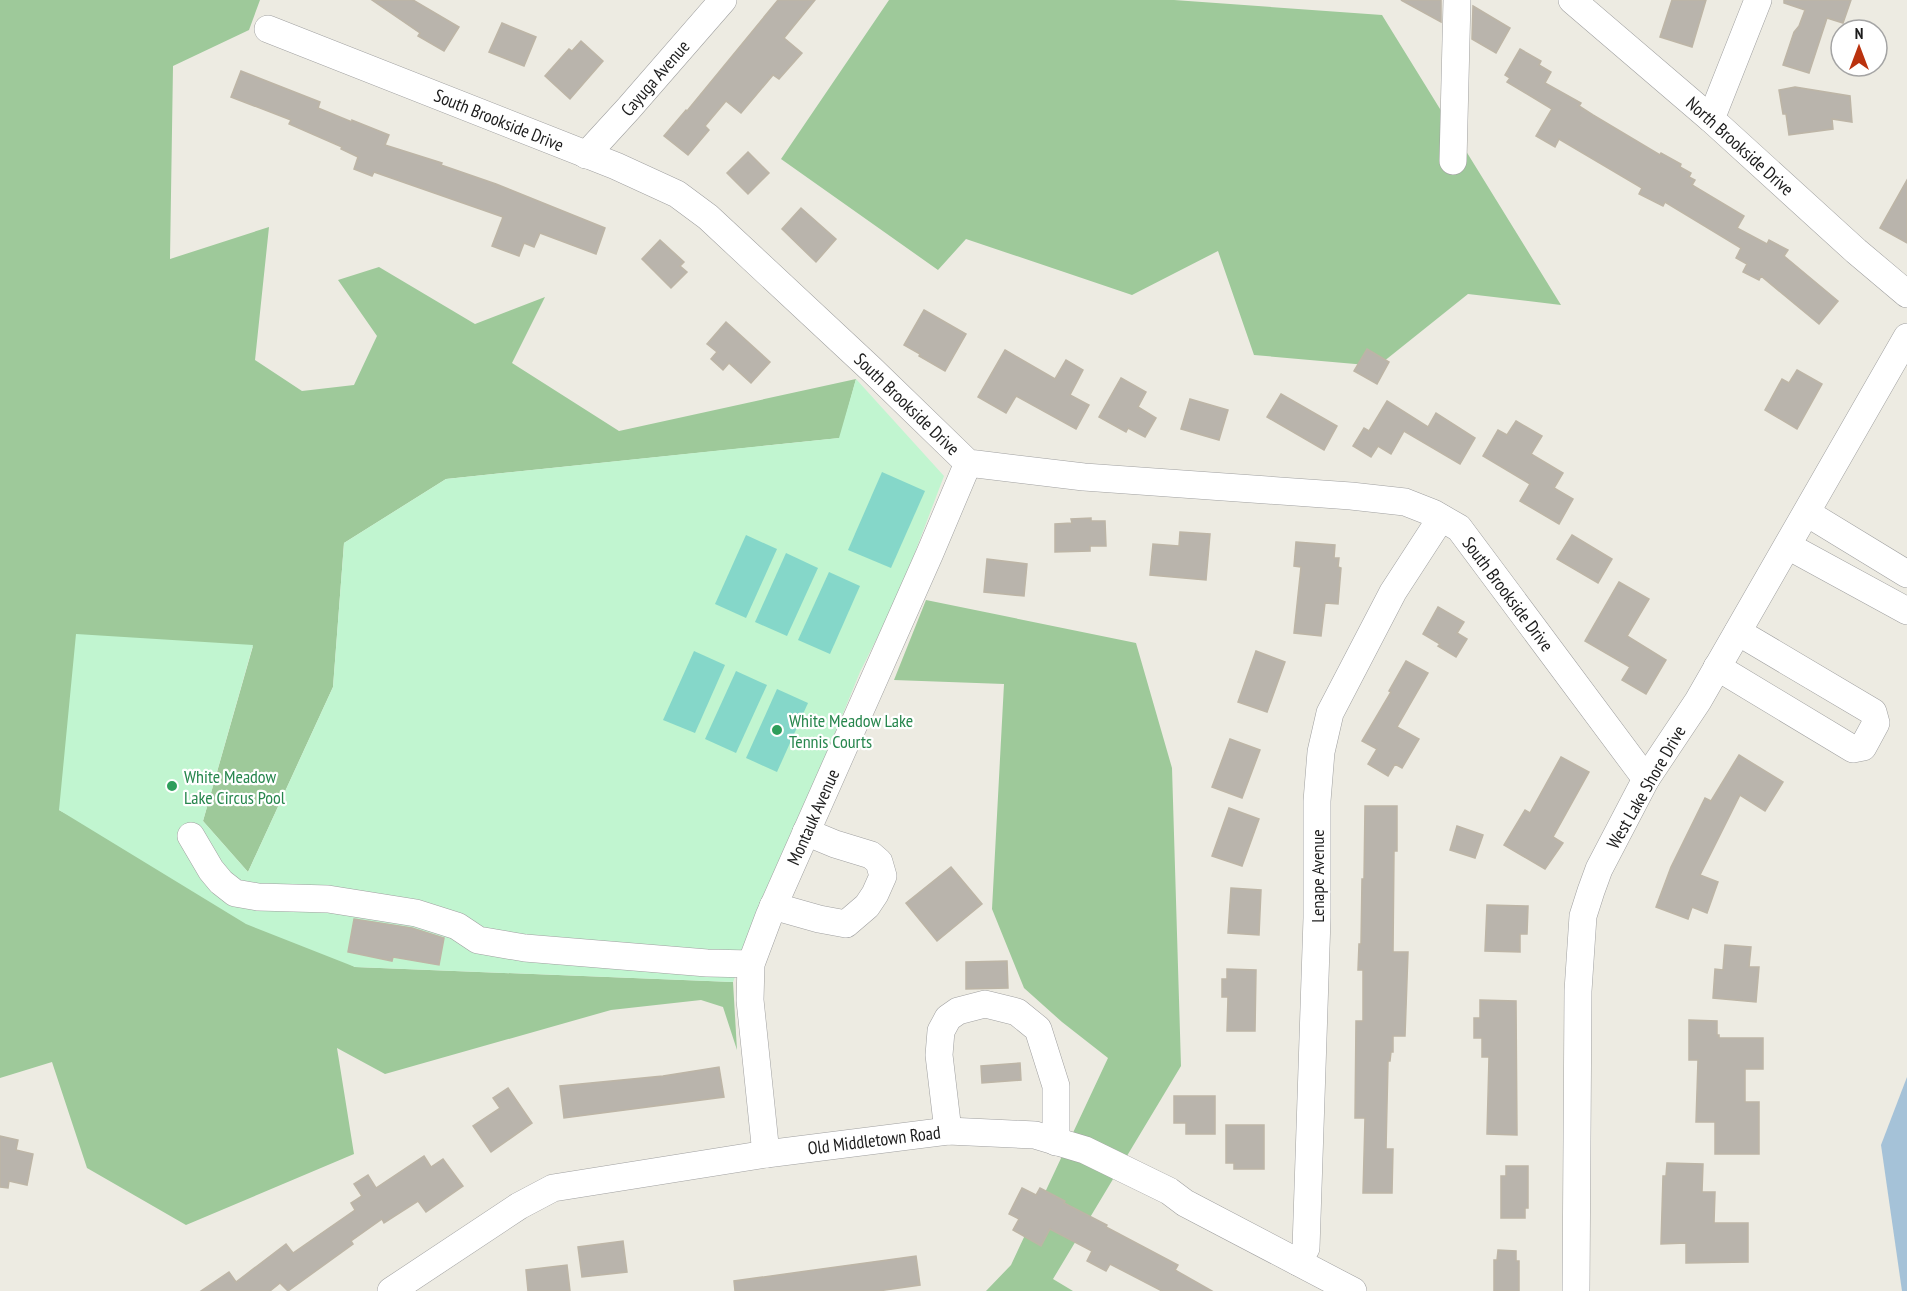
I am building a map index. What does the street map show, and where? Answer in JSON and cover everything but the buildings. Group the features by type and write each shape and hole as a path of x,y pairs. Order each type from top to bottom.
{"street":[{"name":"Cayuga Avenue","path":"586,155 723,0"},
{"path":"1453,161 1457,0"},
{"name":"North Brookside Drive","path":"1572,0 1711,119 1856,251 1907,294"},
{"path":"1711,119 1758,0"},
{"name":"South Brookside Drive","path":"268,28 586,155 677,194 708,217 968,463 1084,477 1405,502 1442,518 1459,528 1646,779"},
{"name":"West Lake Shore Drive","path":"1576,1291 1578,991 1583,916 1599,868 1646,779 1698,701 1907,337"},
{"name":"Montauk Avenue","path":"766,1154 750,1000 751,964 773,906 968,463"},
{"path":"1807,513 1907,574"},
{"name":"Lenape Avenue","path":"1299,1262 1306,1248 1307,1236 1316,952 1317,801 1321,752 1330,713 1335,702 1394,592 1442,518"},
{"path":"1788,546 1907,611"},
{"path":"1717,667 1853,749 1863,747 1876,723 1873,712 1738,632"},
{"path":"773,906 846,924 867,906 875,894 883,876 879,862 871,855 806,832"},
{"path":"191,836 211,870 235,893 258,897 328,899 416,913 457,926 478,940 525,948 695,963 751,964"},
{"path":"948,1131 939,1055 941,1031 948,1018 958,1011 985,1004 1017,1012 1038,1029 1056,1086 1056,1142"},
{"name":"Old Middletown Road","path":"391,1291 519,1206 553,1188 766,1154 948,1131 1035,1135 1085,1150 1169,1191 1185,1203 1353,1291"}],"green space":[{"path":"0,0 260,0 249,30 173,66 170,259 269,227 255,360 302,391 354,385 377,336 338,280 379,267 475,324 545,297 512,363 619,431 856,379 840,438 446,479 344,543 333,687 248,872 203,821 253,646 59,810 355,967 733,982 737,1050 723,1007 701,1000 611,1010 385,1074 337,1048 354,1154 186,1225 87,1168 52,1062 0,1078"},
{"path":"889,0 1174,0 1382,15 1561,305 1468,294 1378,366 1254,355 1218,251 1132,295 966,239 938,270 781,159"},
{"path":"856,379 944,476 900,592 860,672 733,982 355,967 246,924 59,810 76,634 253,645 203,821 248,872 333,687 344,543 446,479 839,438"},
{"path":"926,600 1136,643 1172,768 1181,1066 1053,1279 1073,1291 986,1291 1011,1265 1108,1058 1024,988 992,909 1004,684 894,680"}],"shaded area":[{"path":"882,472 925,491 891,568 848,550"},
{"path":"746,535 777,549 746,618 715,604"},
{"path":"786,553 818,568 787,636 755,622"},
{"path":"829,572 860,586 830,654 798,640"},
{"path":"694,651 725,665 695,733 663,720"},
{"name":"White Meadow Lake Tennis Courts","path":"736,671 767,685 736,753 705,739"},
{"name":"White Meadow Lake Tennis Courts","path":"777,689 808,703 777,772 746,758"},
{"path":"1907,1077 1907,1291 1902,1291 1881,1145"}],"place":[{"name":"White Meadow Lake Tennis Courts","path":"777,730"},
{"name":"White Meadow Lake Circus Pool","path":"172,786"}]}
